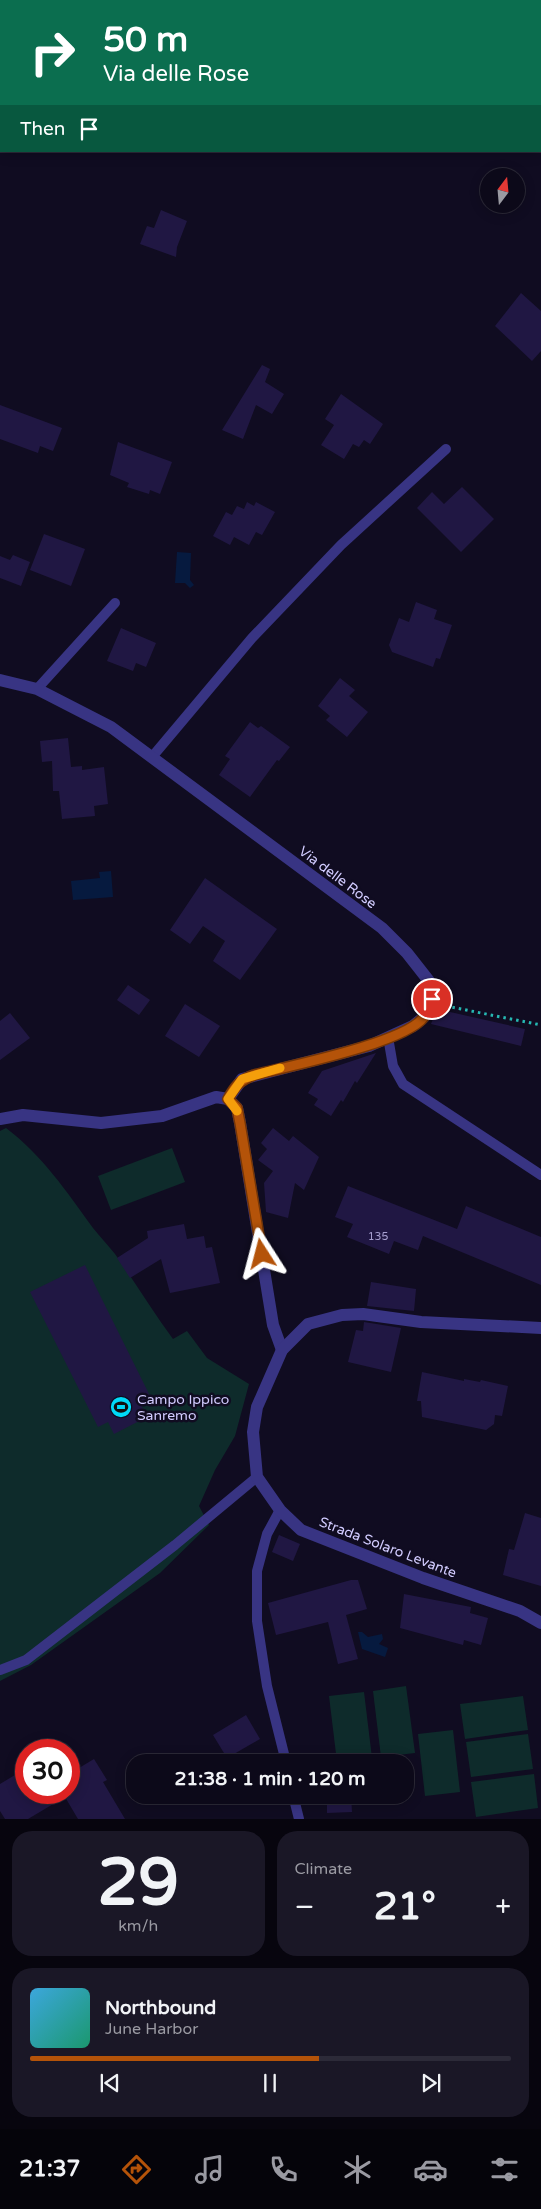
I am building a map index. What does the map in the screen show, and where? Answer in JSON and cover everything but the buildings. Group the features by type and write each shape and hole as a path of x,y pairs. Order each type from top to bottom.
{"street":[{"name":"Via delle Rose","path":"0,680 37,689 111,727 382,928 407,953 429,980 432,999"},
{"path":"228,1099 242,1079 369,1046 414,1026 424,1017 432,999"},
{"path":"0,1119 23,1115 101,1122 162,1116 216,1097 228,1099 237,1108 273,1325 282,1350"},
{"name":"Strada Solaro Levante","path":"541,1328 421,1322 363,1314 342,1315 308,1324 282,1350 257,1407 253,1432 257,1477 280,1510 301,1530 321,1539 520,1611 541,1623"}],"lane":[{"path":"152,758 252,638 341,545 446,449"},
{"path":"37,689 115,603"},
{"path":"388,1037 393,1066 403,1084 541,1175"},
{"path":"0,1670 26,1660 176,1544 257,1477"},
{"path":"280,1510 267,1534 257,1571 257,1621 267,1686 284,1754"},
{"path":"295,1804 299,1819"}],"path":[{"path":"432,999 447,1007 541,1025"}],"green space":[{"name":"Campo Ippico Sanremo","path":"6,1128 31,1150 74,1201 115,1254 173,1339 187,1331 207,1358 249,1384 235,1436 215,1470 199,1506 209,1525 160,1573 31,1665 0,1681 0,1131"},
{"path":"172,1148 185,1182 111,1210 98,1176"},
{"path":"406,1686 415,1753 381,1754 373,1691"},
{"path":"364,1692 372,1754 336,1754 329,1696"},
{"path":"523,1696 528,1730 465,1739 460,1704"},
{"path":"453,1730 460,1792 425,1796 418,1734"},
{"path":"528,1734 533,1769 471,1777 466,1742"},
{"path":"534,1774 538,1808 476,1817 471,1782"}],"water":[{"path":"177,552 191,553 190,580 194,585 190,588 185,583 175,583"},
{"path":"111,871 113,897 73,900 71,881 100,878 99,872"},
{"path":"358,1632 362,1632 368,1637 382,1634 383,1639 379,1644 388,1648 385,1657 362,1649"}],"slow traffic":[{"path":"237,1111 237,1108 228,1099 242,1079 280,1068"}],"place":[{"name":"Campo Ippico Sanremo","path":"121,1407"}],"route":[{"path":"262,1254 237,1108 228,1099 234,1088 242,1079 369,1046 414,1026 424,1017 432,999"}]}
